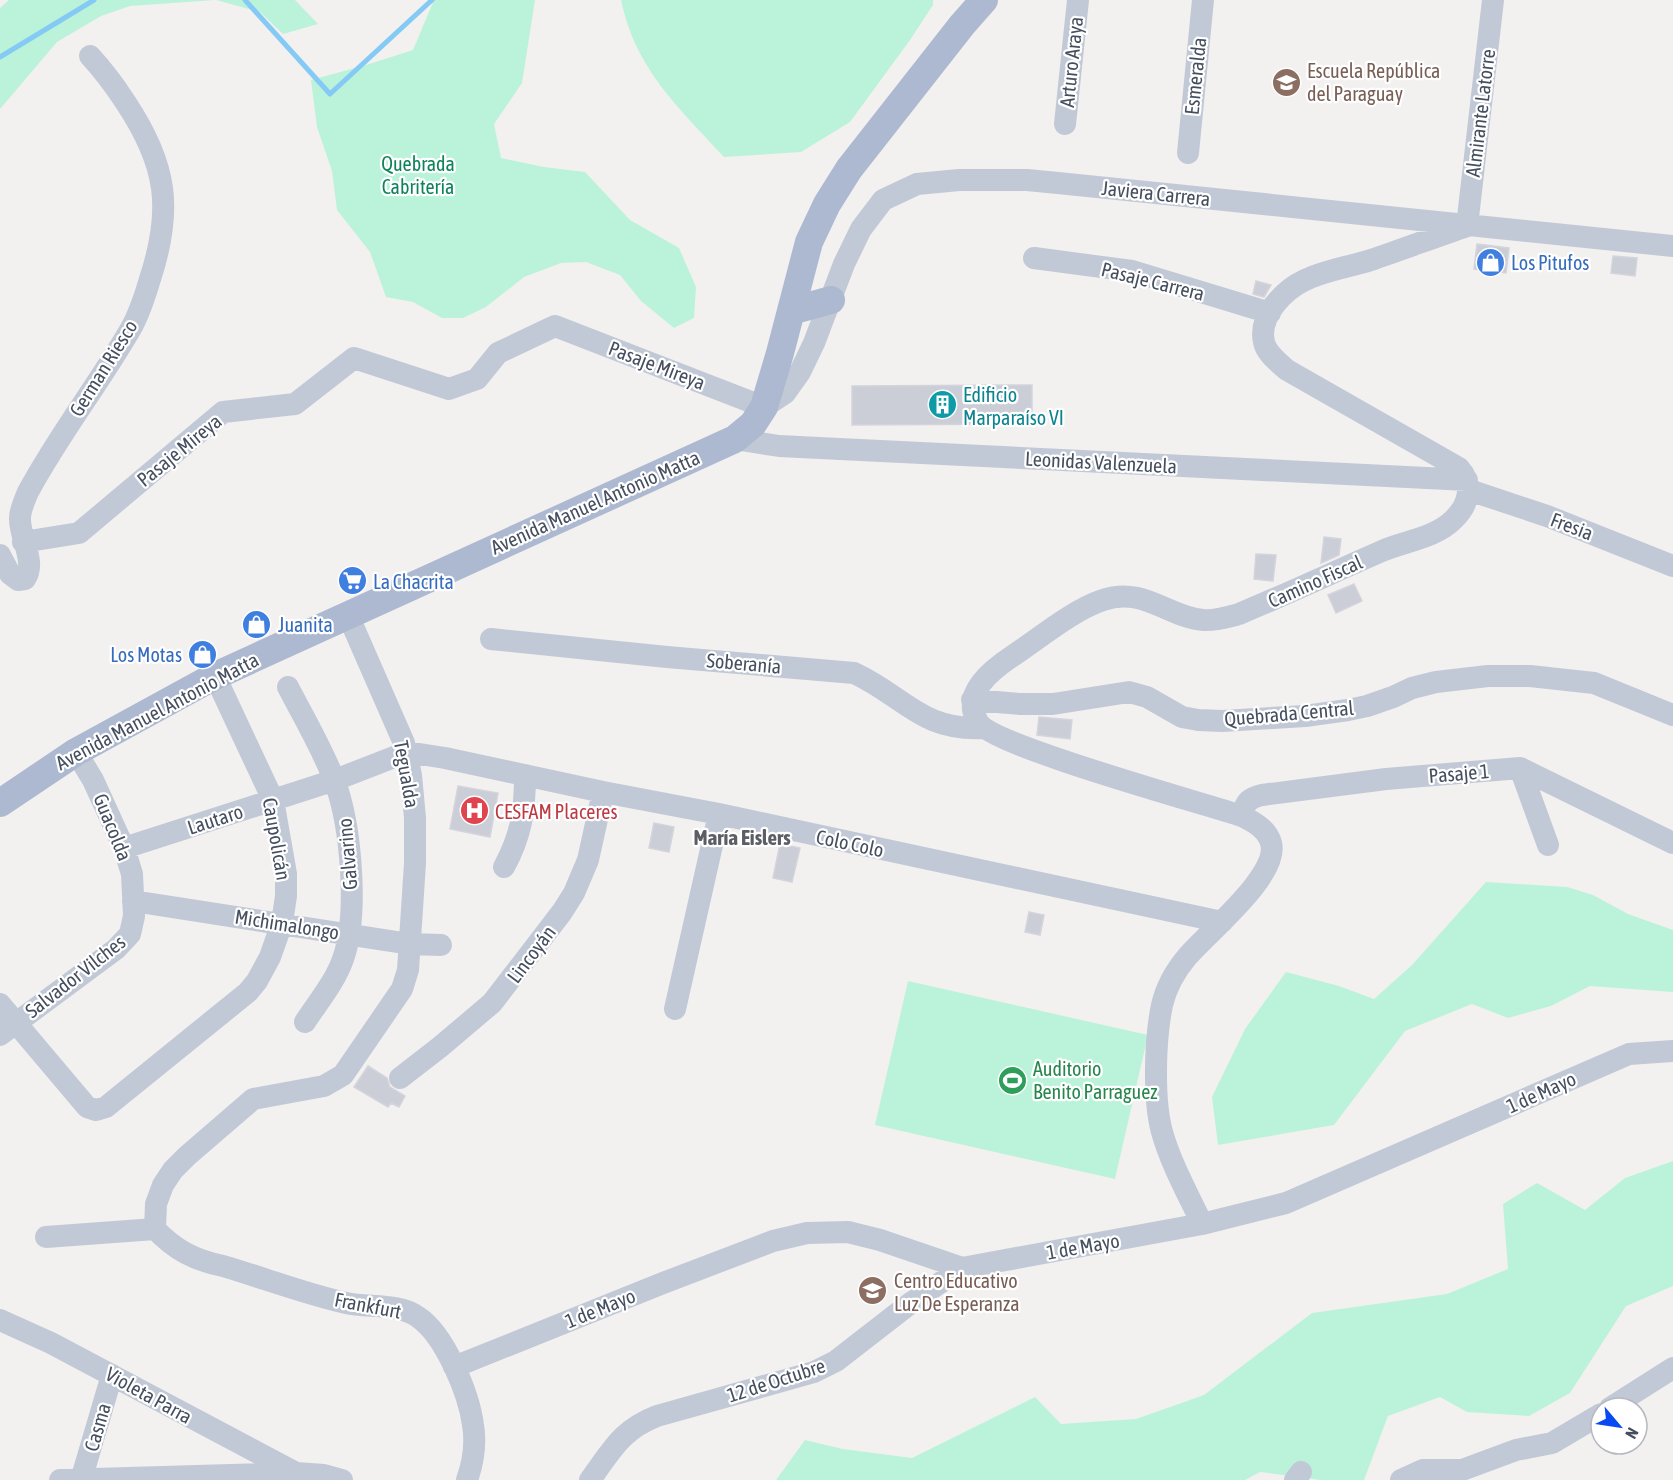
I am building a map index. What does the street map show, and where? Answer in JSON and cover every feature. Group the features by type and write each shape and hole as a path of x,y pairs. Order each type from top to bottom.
{"main road":[{"name":"Avenida Manuel Antonio Matta","path":"0,803 76,752 215,676 735,439 753,424 764,407 809,242 827,204 844,178 984,0"},
{"path":"791,311 831,300"}],"street":[{"name":"Arturo Araya","path":"1065,123 1078,0"},
{"name":"Esmeralda","path":"1188,153 1203,0"},
{"name":"Almirante Latorre","path":"1467,226 1493,0"},
{"name":"German Riesco","path":"0,555 10,574 18,580 25,579 30,572 19,517 27,494 131,328 158,256 163,226 164,196 155,155 138,122 104,71 90,56"},
{"name":"Javiera Carrera","path":"764,407 785,393 800,372 814,343 844,264 861,229 883,200 917,184 959,180 1027,180 1673,246"},
{"path":"1467,226 1304,280 1290,289 1270,313 1264,329 1264,342 1272,357 1287,370 1459,468 1468,485"},
{"name":"Pasaje Carrera","path":"1034,258 1132,271 1270,313"},
{"name":"Pasaje Mireya","path":"23,542 79,532 223,412 295,404 354,358 449,389 477,379 498,353 555,326 764,407"},
{"name":"Leonidas Valenzuela","path":"735,439 779,446 1468,485"},
{"name":"Fresia","path":"1468,485 1673,566"},
{"name":"Camino Fiscal","path":"972,700 981,684 996,668 1076,614 1104,599 1141,598 1191,618 1205,621 1239,614 1384,550 1439,530 1455,519 1465,504 1468,485"},
{"name":"Tegualda","path":"348,615 407,752 415,818 410,944"},
{"name":"Soberanía","path":"491,639 854,673 930,720 956,727 982,728"},
{"name":"Caupolicán","path":"7,1029 87,1107 96,1110 106,1107 248,992 257,981 270,957 282,923 286,874 273,800 215,676"},
{"name":"Quebrada Central","path":"972,700 1053,704 1129,692 1147,697 1182,717 1222,721 1305,716 1348,710 1367,706 1412,688 1436,682 1488,676 1530,676 1594,683 1673,715"},
{"name":"Galvarino","path":"288,687 335,780 342,803 350,855 351,896 348,934 343,958 337,973 304,1022"},
{"path":"972,700 975,717 982,728 1015,744 1242,816 1258,825 1267,834 1271,843 1272,855 1268,867 1222,922 1187,957 1174,974 1162,1004 1156,1088 1162,1131 1178,1173 1202,1224"},
{"name":"Guacolda","path":"76,752 93,780 124,848 132,874 133,904"},
{"name":"Colo Colo","path":"407,752 719,814 1222,922"},
{"name":"Lautaro","path":"124,848 335,780 407,752"},
{"path":"1520,768 1673,843"},
{"path":"1520,768 1548,845"},
{"name":"Pasaje 1","path":"1242,816 1247,801 1262,795 1386,779 1520,768"},
{"path":"504,867 515,848 520,832 525,798 525,775"},
{"name":"Lincoyán","path":"400,1078 492,1002 562,912 574,893 588,860 603,792"},
{"path":"675,1009 719,814"},
{"name":"Michimalongo","path":"133,904 282,923 410,944 441,945"},
{"name":"Salvador Vilches","path":"7,1029 125,941 132,925 133,904"},
{"path":"46,1237 155,1228 156,1204 163,1185 173,1170 237,1111 253,1099 324,1086 343,1075 402,989 408,970 410,944"},
{"path":"0,1004 7,1029"},
{"name":"1 de Mayo","path":"454,1367 663,1282 773,1241 807,1233 848,1232 880,1240 962,1268 1202,1224 1286,1203 1629,1054 1673,1051"},
{"name":"Frankfurt","path":"155,1228 170,1245 203,1262 346,1302 403,1310 418,1317 435,1334 454,1367 469,1404 474,1427 474,1450 467,1480"},
{"name":"12 de Octubre","path":"590,1480 621,1437 639,1423 814,1372 836,1361 912,1302 962,1268"},
{"name":"Violeta Parra","path":"0,1320 112,1374 251,1451 296,1473"},
{"path":"1629,1396 1673,1368"},
{"name":"Casma","path":"82,1480 112,1374"},
{"path":"1401,1480 1423,1470 1462,1470 1516,1450 1552,1443 1589,1421"},
{"path":"60,1480 296,1473 324,1475 342,1480"}],"green space":[{"path":"9,0 215,0 130,6 101,16 57,42 0,109 0,8"},
{"path":"216,0 295,0 318,24 283,34 260,12"},
{"name":"Quebrada Cabritería","path":"434,0 535,0 522,83 494,124 501,158 544,167 585,172 630,220 679,248 696,287 694,318 674,328 641,301 620,275 586,262 561,263 524,277 486,307 463,318 442,318 413,302 386,297 370,252 337,210 332,171 317,127 311,80 413,50"},
{"path":"621,0 933,0 933,5 850,122 801,152 724,157 675,104 648,67 628,25"},
{"path":"1486,882 1567,887 1593,895 1628,914 1673,930 1673,992 1590,986 1551,1006 1508,1018 1472,1004 1405,1031 1334,1125 1218,1145 1212,1097 1245,1029 1286,972 1339,986 1374,999 1412,965"},
{"name":"Auditorio Benito Parraguez","path":"908,981 1148,1035 1115,1179 875,1125"},
{"path":"1673,1161 1673,1286 1626,1306 1570,1393 1529,1416 1467,1412 1440,1397 1388,1416 1364,1480 1321,1480 1260,1472 1245,1480 776,1480 805,1440 843,1449 912,1458 1035,1397 1061,1424 1136,1419 1204,1395 1312,1313 1447,1294 1508,1269 1503,1204 1537,1183 1585,1210 1625,1178"}],"building":[{"path":"1477,244 1509,248 1506,273 1474,269"},
{"path":"1613,256 1637,258 1635,276 1611,273"},
{"path":"1256,281 1271,285 1264,297 1253,294"},
{"name":"Edificio Marparaíso VI","path":"1032,385 1032,424 852,425 852,386"},
{"path":"1324,537 1341,539 1339,555 1321,563"},
{"path":"1256,554 1276,555 1273,581 1254,579"},
{"path":"1354,584 1362,601 1336,613 1328,595"},
{"path":"1039,717 1072,720 1070,739 1037,735"},
{"name":"CESFAM Placeres","path":"458,786 498,793 490,837 450,829"},
{"path":"654,823 674,827 669,852 649,848"},
{"path":"780,844 800,848 792,882 773,878"},
{"path":"1029,912 1044,915 1040,935 1025,932"},
{"path":"368,1066 387,1078 390,1087 405,1096 399,1107 391,1103 388,1107 354,1087"}],"waterway":[{"name":"Quebrada Cabritería","path":"0,57 94,0"},
{"name":"Quebrada Cabritería","path":"245,0 330,94 432,0"}],"place":[{"name":"Escuela República del Paraguay","path":"1286,82"},
{"name":"Los Pitufos","path":"1490,262"},
{"name":"Edificio Marparaíso VI","path":"942,405"},
{"name":"La Chacrita","path":"352,581"},
{"name":"Juanita","path":"257,624"},
{"name":"Los Motas","path":"203,654"},
{"name":"CESFAM Placeres","path":"474,811"},
{"name":"Auditorio Benito Parraguez","path":"1012,1080"},
{"name":"Centro Educativo Luz De Esperanza","path":"873,1291"}],"district":[{"name":"María Eislers","path":"742,837"}]}
